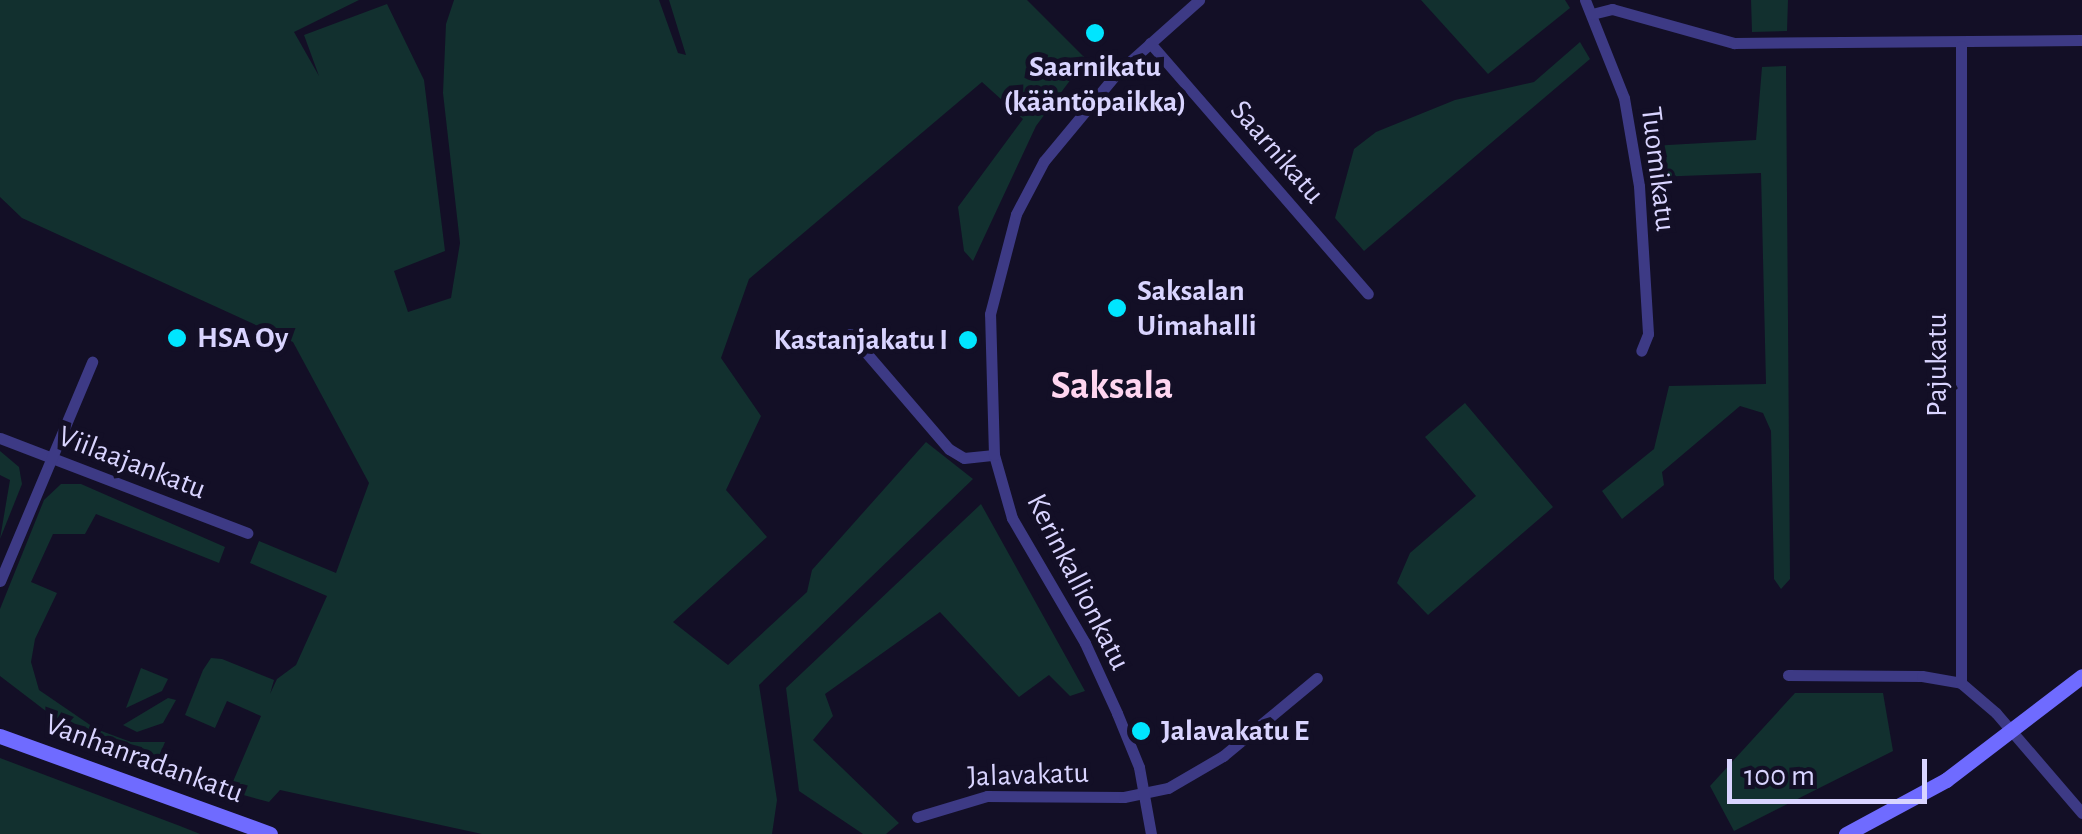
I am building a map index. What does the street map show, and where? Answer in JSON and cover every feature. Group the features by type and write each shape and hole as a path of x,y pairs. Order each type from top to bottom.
{"street":[{"name":"Kerinkallionkatu","path":"1151,834 1145,794 1085,643 1012,518 994,456 990,314 1016,214 1074,119 1199,0"},
{"name":"Tuomikatu","path":"1585,0 1624,98 1639,186 1648,334 1641,350"},
{"path":"1592,14 1612,8 1734,43 1961,46 2082,40"},
{"name":"Saarnikatu","path":"1150,43 1368,294"},
{"name":"Pajukatu","path":"1961,46 1961,683"},
{"path":"850,334 948,449 964,458 994,456"},
{"path":"0,580 92,362"},
{"name":"Viilaajankatu","path":"0,438 247,533"},
{"path":"1788,675 1922,676 1961,683 2082,813"},
{"path":"1846,834 1946,780 2012,734 2082,676"},
{"path":"1145,794 1182,782 1210,764 1317,678"},
{"name":"Vanhanradankatu","path":"0,736 270,834"},
{"name":"Jalavakatu","path":"916,817 987,796 1145,794"}],"green space":[{"path":"0,0 359,0 294,32 319,76 304,35 387,4 424,80 445,251 394,271 408,312 451,298 460,243 443,93 446,24 454,0 659,0 678,53 686,55 669,0 1027,0 1086,59 1036,126 973,261 964,251 958,207 1023,119 982,82 749,279 721,358 761,416 726,490 767,537 673,622 728,665 807,592 812,570 926,442 973,479 759,685 777,800 772,834 482,834 280,790 269,802 229,791 261,716 227,701 215,728 185,715 203,670 211,658 222,659 274,680 270,694 277,679 296,665 327,596 250,563 259,541 336,573 369,483 293,342 22,218 0,197"},
{"path":"1421,0 1565,0 1570,8 1488,74"},
{"path":"1751,0 1788,0 1787,31 1752,32"},
{"path":"1580,42 1590,59 1364,251 1335,218 1354,149 1376,132 1455,100 1534,82"},
{"path":"1786,66 1790,579 1781,589 1774,579 1771,431 1763,413 1740,406 1662,472 1664,485 1622,519 1602,491 1654,449 1669,386 1766,384 1761,173 1654,177 1651,146 1756,140 1762,67"},
{"path":"1465,403 1553,507 1428,615 1397,583 1410,553 1476,496 1425,437"},
{"path":"0,451 19,467 22,484 0,539 10,480 0,475"},
{"path":"61,484 81,484 225,547 219,563 96,514 85,534 53,534 31,582 57,593 35,639 31,662 39,690 96,729 131,742 165,742 156,764 72,731 0,676 0,609 44,500"},
{"path":"981,504 1085,691 1070,696 1049,675 1019,697 940,612 825,694 833,716 813,740 899,823 886,834 863,834 799,791 786,688"},
{"path":"141,668 168,679 162,691 126,708"},
{"path":"1795,693 1883,693 1893,751 1734,831 1710,786"},
{"path":"168,698 176,700 163,723 137,732 123,725"},
{"path":"0,758 180,826 200,834 0,834"}],"place":[{"name":"Saarnikatu (kääntöpaikka)","path":"1095,33"},
{"name":"Saksalan Uimahalli","path":"1117,308"},
{"name":"HSA Oy","path":"177,338"},
{"name":"Kastanjakatu I","path":"968,340"},
{"name":"Jalavakatu E","path":"1141,731"}],"district":[{"name":"Saksala","path":"1112,386"}]}
